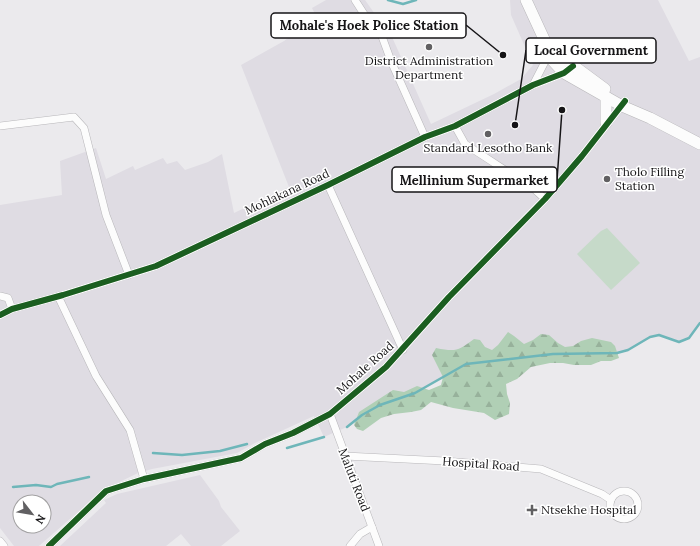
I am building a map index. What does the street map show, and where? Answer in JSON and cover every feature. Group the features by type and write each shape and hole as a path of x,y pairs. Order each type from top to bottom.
{"main road":[{"path":"526,0 550,52 552,60 564,73 606,97 623,103"},
{"path":"550,52 559,55 623,103 700,144"},
{"path":"606,97 606,123"}],"street":[{"path":"355,0 364,14 380,31 391,61 425,137"},
{"path":"532,85 550,52"},
{"name":"Mohlakana Road","path":"0,315 12,309 156,266 328,185 425,137 455,126 532,85 564,73 573,66"},
{"name":"Mohale Road","path":"50,546 106,491 144,479 241,458 264,444 292,433 330,414 386,367 403,350 450,297 545,199 582,156 606,123 623,103"},
{"path":"0,126 74,116 84,128 106,215 129,275"},
{"path":"455,126 465,144 534,189 545,199"},
{"path":"328,185 403,350"},
{"path":"0,296 8,298 12,309"},
{"path":"58,296 96,376 130,430 144,479"},
{"name":"Maluti Road","path":"330,414 379,546"},
{"name":"Hospital Road","path":"345,456 460,462 541,469 602,494 611,500"},
{"path":"350,546 360,534 372,527"},
{"path":"0,540 4,546"}],"shaded area":[{"path":"326,0 365,0 377,17 388,28 431,124 494,94 521,79 533,65 511,15 510,0 658,0 689,61 700,57 700,323 689,338 679,342 659,335 650,338 628,350 617,353 443,377 415,393 362,415 347,427 324,437 314,416 255,443 237,453 138,473 103,490 39,546 14,546 0,528 0,205 62,195 60,161 96,148 106,179 133,166 135,170 163,158 167,164 177,161 185,170 208,162 222,154 234,213 289,187 241,65 284,41 317,18 312,8"},
{"path":"200,475 219,501 221,507 240,531 221,546 191,546 181,534 166,546 60,546 106,503 104,500 117,494"}],"green space":[{"path":"607,228 640,263 611,290 577,254 601,231"},
{"path":"508,332 524,344 541,334 549,335 565,347 573,346 581,341 592,338 611,342 615,346 619,358 611,361 601,361 591,365 550,363 531,367 517,379 506,384 510,403 509,414 495,420 484,413 453,408 431,402 421,410 394,414 381,418 363,431 357,429 354,425 359,412 393,390 404,392 417,386 429,390 441,385 443,377 432,355 436,348 456,350 474,339 480,340 485,347 492,350"}],"waterway":[{"path":"388,0 403,4 416,0"},
{"path":"347,427 362,415 380,405 415,393 466,364 553,354 617,353 628,350 650,337 659,335 679,342 689,338 700,323"},
{"path":"287,448 324,437"},
{"path":"153,453 182,455 220,451 247,444"},
{"path":"13,487 36,485 51,487 57,484 89,477"}],"cycle path":[{"path":"0,315 12,309 156,266 328,185 425,137 455,126 533,85 564,73 573,66"},
{"path":"49,546 106,491 144,479 241,458 265,444 293,433 330,414 386,367 449,297 545,199 582,156 625,101"}],"place":[{"name":"District Administration Department","path":"429,47"},
{"name":"Mohale's Hoek Police Station","path":"503,55"},
{"name":"Mellinium Supermarket","path":"562,110"},
{"name":"Local Government","path":"515,125"},
{"name":"Standard Lesotho Bank","path":"488,134"},
{"name":"Tholo Filling Station","path":"607,179"},
{"name":"Ntsekhe Hospital","path":"532,510"}]}
